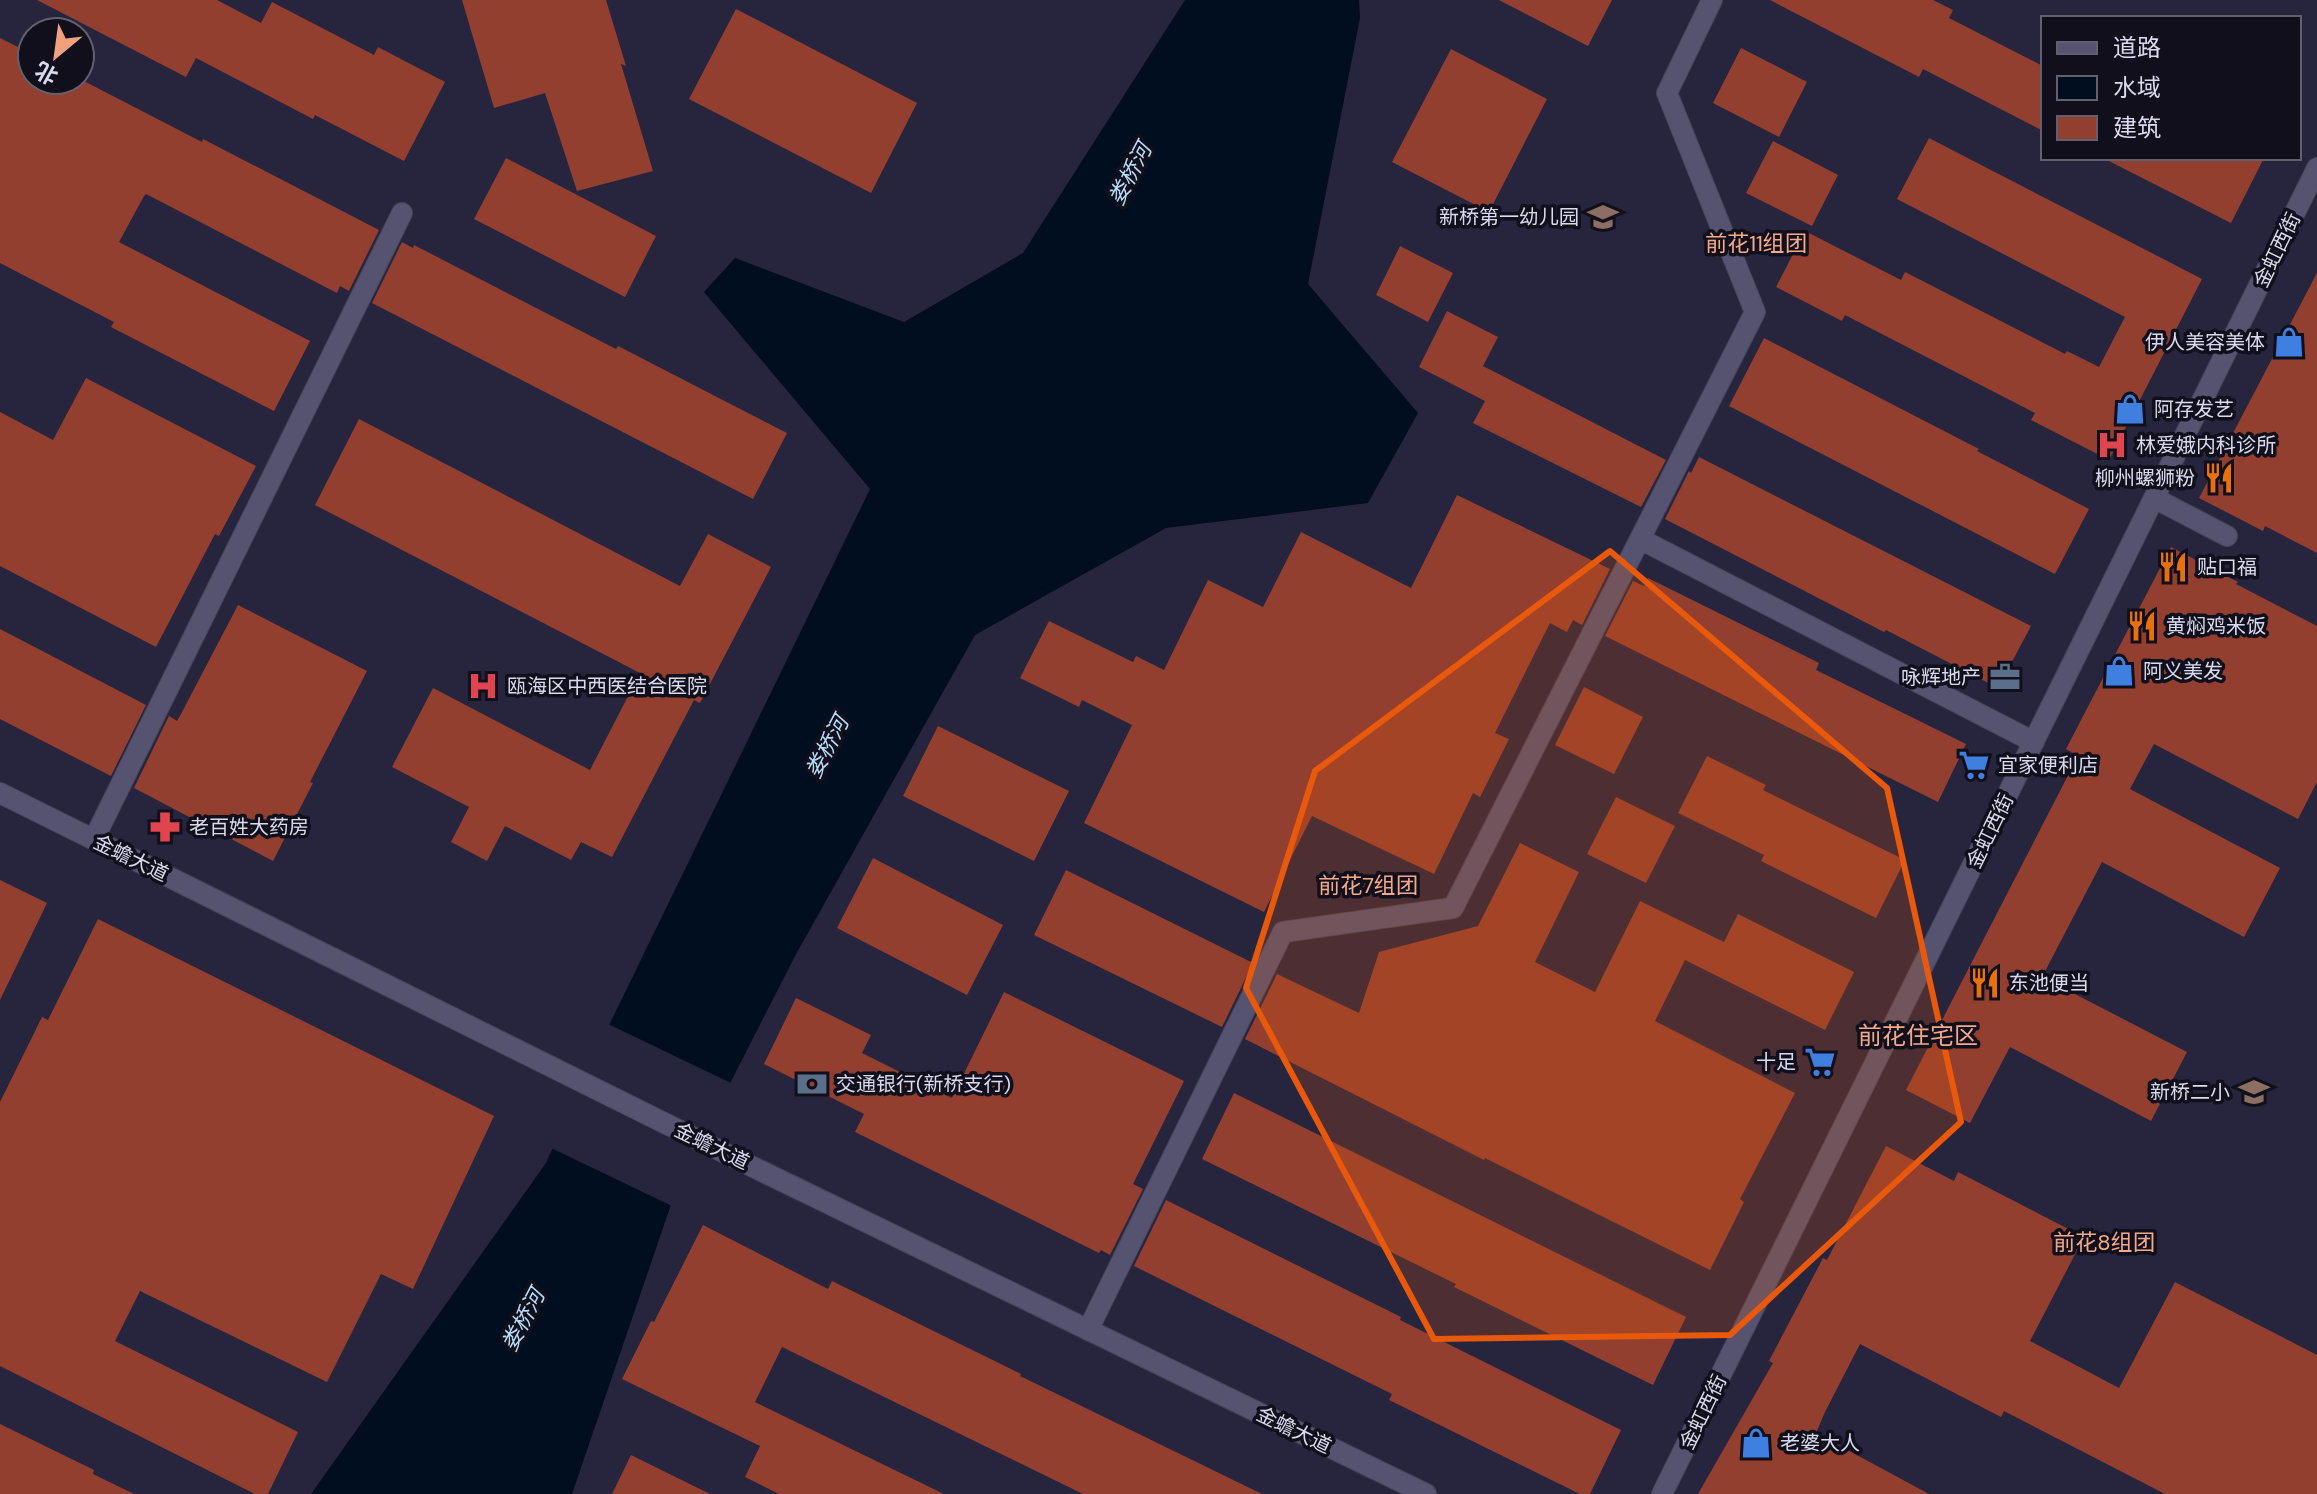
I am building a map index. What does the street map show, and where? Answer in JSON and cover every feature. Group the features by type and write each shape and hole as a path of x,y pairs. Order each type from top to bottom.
{"street":[{"path":"1088,1330 1283,932 1453,908 1755,312 1667,93 1712,0"},
{"name":"金虹西街","path":"1662,1494 2317,168"},
{"path":"94,839 402,213"},
{"path":"2154,498 2227,536"},
{"path":"1640,539 2034,742"},
{"name":"金蟾大道","path":"0,793 749,1165 1426,1494"}],"highlighted area":[{"path":"1610,551 1887,788 1961,1122 1730,1335 1434,1339 1246,988 1315,771"}],"water":[{"name":"娄桥河","path":"1185,0 1359,0 1360,18 1308,284 1418,413 1368,503 1166,528 975,635 795,956 677,1187 572,1494 311,1494 546,1163 598,1048 870,489 704,292 735,258 904,322 1023,253"}],"pier":[{"path":"606,1023 733,1084 674,1207 549,1147"}],"building":[{"path":"37,0 217,0 261,23 272,2 374,55 378,47 445,82 404,161 315,115 313,119 196,58 186,77 96,30 96,16 68,16"},
{"path":"462,0 606,0 626,66 621,64 653,171 577,191 545,93 494,108"},
{"path":"1499,0 1612,0 1588,46"},
{"path":"1770,0 1933,0 1953,10 1949,18 2041,65 2041,130 1923,69 1919,77"},
{"path":"736,9 917,103 871,193 689,99"},
{"path":"0,38 16,46 16,96 96,96 96,87 379,230 349,291 340,286 337,293 146,194 144,196 119,242 310,341 274,411 111,327 114,322 0,263"},
{"path":"1741,48 1807,82 1779,137 1713,103"},
{"path":"1451,49 1547,99 1489,212 1392,162"},
{"path":"1929,138 2202,279 2109,460 2031,420 2035,413 1845,315 1842,321 1776,287 1805,231 1901,280 1905,272 2065,354 2067,351 2099,367 2125,317 1897,199"},
{"path":"1773,141 1838,175 1812,226 1746,193"},
{"path":"506,158 656,236 625,297 474,219"},
{"path":"2107,160 2263,160 2231,223"},
{"path":"402,242 413,248 414,245 616,349 618,346 787,433 753,499 372,303"},
{"path":"1400,246 1453,273 1428,322 1376,295"},
{"path":"2317,273 2317,553 2265,526 2263,531 2199,498"},
{"path":"1447,311 1498,337 1483,366 1666,460 1641,507 1473,423 1485,401 1419,367"},
{"path":"1764,338 2089,509 2055,574 1729,406"},
{"path":"86,378 256,466 219,536 215,534 156,647 0,566 0,412 53,440"},
{"path":"359,419 680,586 708,534 771,567 700,703 694,700 612,857 581,842 571,860 505,826 487,861 451,842 469,807 392,767 433,688 590,770 640,673 315,505"},
{"path":"1699,457 2031,626 1998,688 1665,519"},
{"path":"1457,495 1610,569 1582,625 1573,620 1567,632 1550,623 1495,733 1509,739 1480,797 1473,793 1434,874 1312,816 1264,912 1084,823 1132,725 1082,700 1079,707 1020,678 1049,621 1133,662 1136,656 1164,670 1208,580 1263,607 1301,532 1411,588"},
{"path":"2171,547 2317,626 2317,782 2298,819 2154,744 2130,789 2280,868 2244,937 2102,862 2042,977 2187,1052 2151,1121 2010,1047 1970,1123 1906,1090 2078,756 2066,749"},
{"path":"1648,578 1819,663 1816,670 1966,744 1938,802 1605,636 1633,581 1644,586"},
{"path":"238,605 367,671 273,861 134,788 169,716 177,721"},
{"path":"0,629 146,705 111,776 0,719"},
{"path":"1584,687 1643,717 1614,774 1555,745"},
{"path":"938,726 1069,791 1034,861 903,796"},
{"path":"1707,756 1766,785 1763,790 1905,860 1876,918 1761,861 1764,855 1678,813"},
{"path":"1616,797 1675,826 1646,883 1587,854"},
{"path":"1520,843 1579,872 1535,962 1595,992 1640,901 1724,942 1738,914 1854,972 1825,1030 1685,960 1655,1021 1795,1093 1740,1199 1744,1202 1710,1270 1245,1039 1277,974 1359,1013 1379,952 1478,926"},
{"path":"873,858 1003,925 967,995 837,928"},
{"path":"1066,870 1253,963 1222,1027 1034,935"},
{"path":"0,880 47,903 0,1000"},
{"path":"98,919 494,1116 413,1289 381,1274 327,1382 140,1291 115,1341 298,1432 268,1494 255,1494 0,1366 0,1102 42,1017 48,1020"},
{"path":"1004,992 1184,1081 1133,1184 1143,1189 1110,1255 1101,1250 1099,1253 855,1132 864,1114 764,1064 796,998 871,1035 862,1053 952,1098"},
{"path":"1234,1093 1686,1317 1653,1385 1202,1159"},
{"path":"1886,1146 1954,1181 1958,1172 2084,1237 2030,1341 2119,1388 2175,1282 2317,1355 2317,1494 2165,1494 2004,1411 2001,1417 1860,1344 1816,1433 1929,1494 1698,1494 1773,1363 1769,1361 1823,1258 1827,1260"},
{"path":"1166,1200 1621,1430 1590,1494 1580,1494 1389,1400 1392,1394 1134,1266"},
{"path":"703,1225 828,1289 832,1281 1262,1494 1083,1494 782,1347 755,1402 944,1494 779,1494 745,1477 760,1446 622,1379"},
{"path":"0,1424 94,1470 93,1474 134,1494 0,1494"},
{"path":"631,1455 710,1494 612,1494"}],"place":[{"name":"新桥第一幼儿园","path":"1603,217"},
{"name":"伊人美容美体","path":"2289,342"},
{"name":"阿存发艺","path":"2130,409"},
{"name":"林爱娥内科诊所","path":"2112,445"},
{"name":"柳州螺狮粉","path":"2219,478"},
{"name":"贴口福","path":"2173,567"},
{"name":"黄焖鸡米饭","path":"2142,626"},
{"name":"阿义美发","path":"2119,671"},
{"name":"咏辉地产","path":"2005,677"},
{"name":"瓯海区中西医结合医院","path":"483,686"},
{"name":"宜家便利店","path":"1974,765"},
{"name":"老百姓大药房","path":"165,827"},
{"name":"东池便当","path":"1985,983"},
{"name":"十足","path":"1820,1062"},
{"name":"交通银行(新桥支行)","path":"812,1084"},
{"name":"新桥二小","path":"2254,1092"},
{"name":"老婆大人","path":"1756,1443"}],"district":[{"name":"前花11组团","path":"1756,243"},
{"name":"前花7组团","path":"1368,885"},
{"name":"前花住宅区","path":"1918,1035"},
{"name":"前花8组团","path":"2104,1242"}]}
